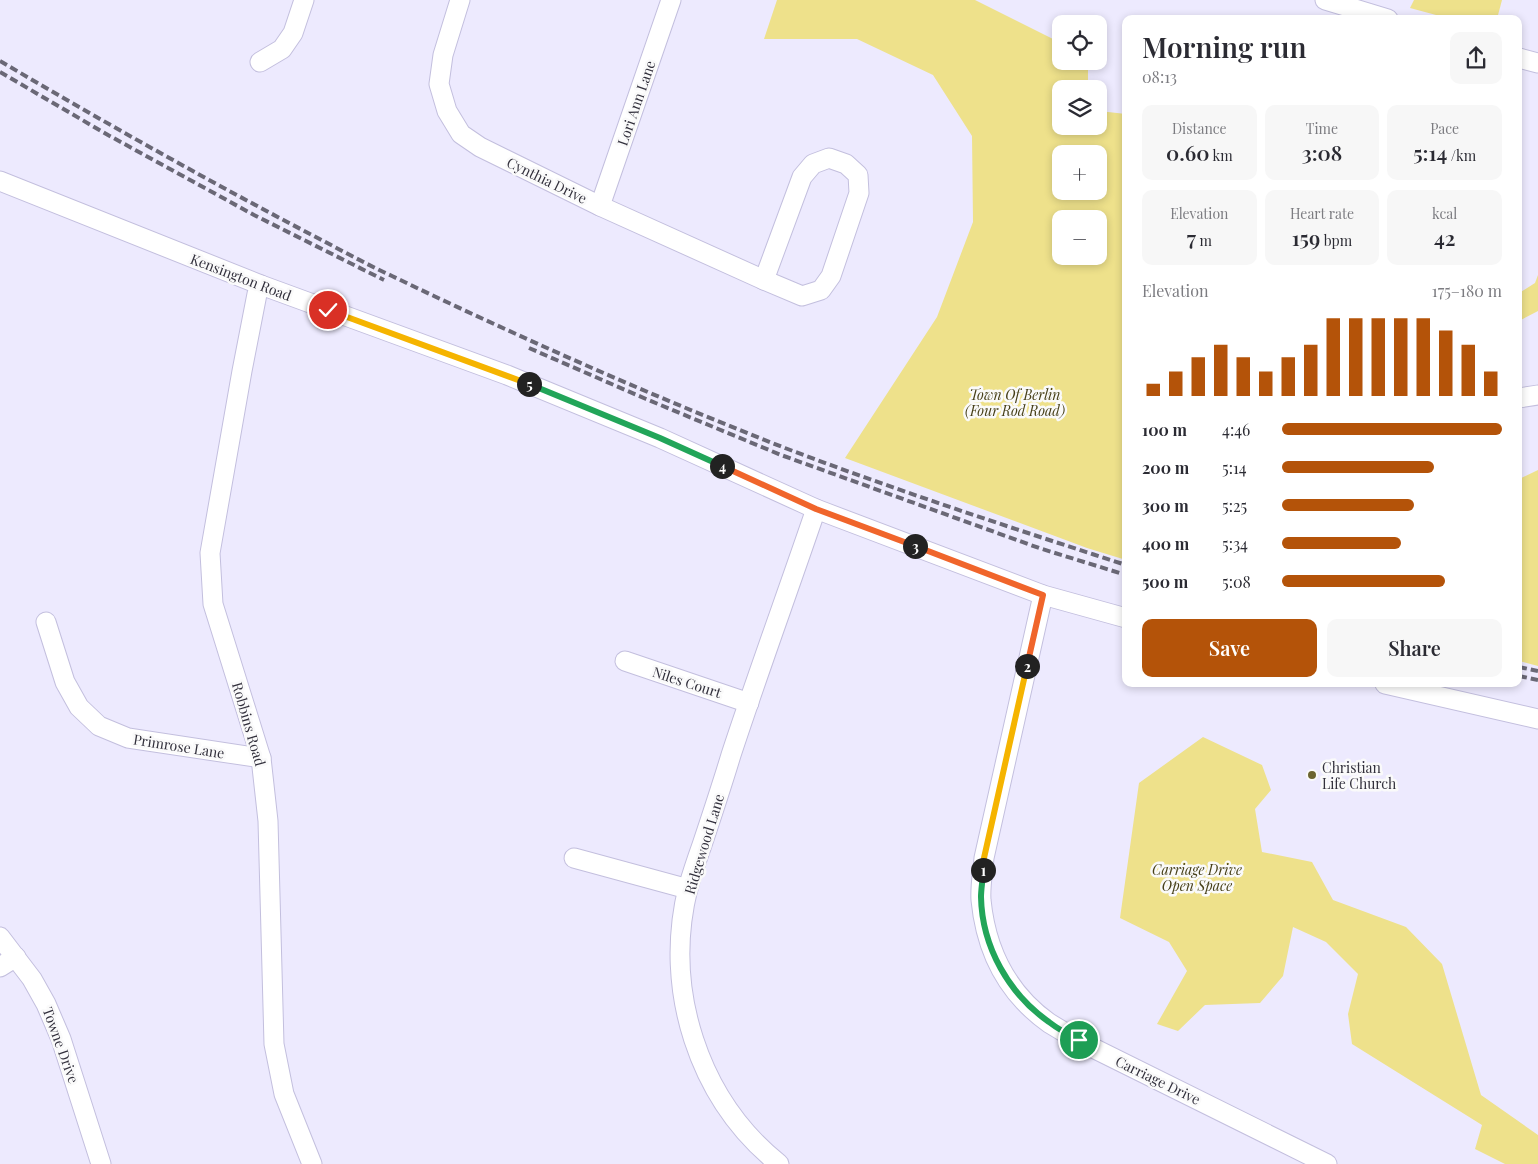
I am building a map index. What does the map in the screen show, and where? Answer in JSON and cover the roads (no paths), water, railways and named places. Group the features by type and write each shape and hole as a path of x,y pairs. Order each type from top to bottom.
{"street":[{"path":"260,62 282,49 293,33 304,0"},
{"name":"Cynthia Drive","path":"460,0 443,55 439,84 447,111 461,134 480,147 600,206 764,280 802,296 821,290 831,276 859,192 858,175 846,164 829,158 814,164 802,177 764,280"},
{"name":"Lori Ann Lane","path":"600,206 672,0"},
{"path":"1325,0 1374,15"},
{"path":"1522,59 1538,63"},
{"name":"Kensington Road","path":"0,181 261,285 507,375 660,438 816,509 1043,595 1122,617"},
{"name":"Robbins Road","path":"261,285 257,294 242,370 210,554 213,604 261,758 268,821 274,1044 284,1094 312,1164"},
{"path":"1522,398 1538,395"},
{"name":"Ridgewood Lane","path":"779,1164 759,1148 728,1109 706,1072 689,1027 681,980 680,944 688,888 748,702 816,509"},
{"name":"Carriage Drive","path":"1043,595 984,858 981,898 986,933 998,966 1018,994 1048,1022 1079,1040 1327,1164"},
{"name":"Primrose Lane","path":"46,622 64,682 79,707 99,726 128,738 261,758"},
{"name":"Niles Court","path":"625,662 748,702"},
{"path":"1398,687 1538,719"},
{"path":"574,858 688,888"},
{"name":"Towne Drive","path":"0,937 32,979 46,1004 61,1039 101,1164"},
{"path":"0,967 16,957"}],"railway":[{"path":"0,61 154,149 340,250 538,344 686,408 827,464 1122,564"},
{"path":"0,72 108,135 254,215 384,280"},
{"path":"529,348 781,455 1039,548 1122,574"},
{"path":"1522,668 1538,671"},
{"path":"1522,677 1538,680"}],"place":[{"name":"Christian Life Church","path":"1312,775"}],"park label":[{"name":"Town Of Berlin (Four Rod Road)","path":"1015,402"},
{"name":"Carriage Drive Open Space","path":"1197,878"}]}
